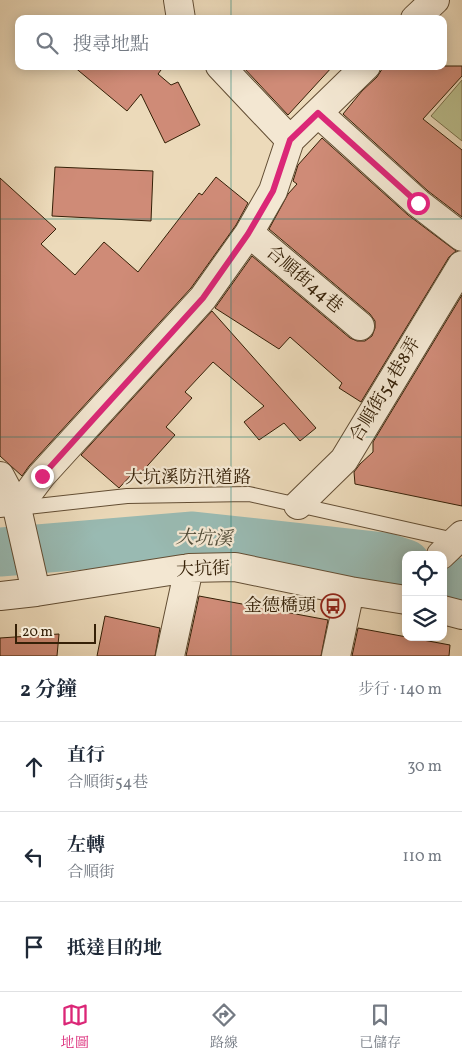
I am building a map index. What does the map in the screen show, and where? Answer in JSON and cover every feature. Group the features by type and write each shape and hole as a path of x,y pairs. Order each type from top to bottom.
{"street":[{"path":"178,0 181,15"},
{"path":"419,15 434,0"},
{"path":"224,70 290,140"},
{"path":"12,512 42,476 203,298 248,234 273,191 290,140 362,70"},
{"path":"318,113 418,203 462,237"},
{"name":"合順街44巷","path":"248,234 360,326"},
{"name":"合順街54巷8弄","path":"298,505 344,460 462,265"},
{"path":"0,476 34,585"},
{"name":"大坑街","path":"0,596 34,585 188,568 235,567 350,591 402,596"},
{"path":"170,656 188,568"},
{"path":"336,656 350,591"},
{"path":"447,611 462,615"}],"lane":[{"name":"大坑溪防汛道路","path":"12,512 127,496 249,494 455,543"}],"green space":[{"path":"462,80 462,141 431,116"}],"building":[{"path":"447,66 462,66 462,76 423,119 462,150 462,217 428,191 343,114 362,91 381,70 447,70"},
{"path":"78,70 161,70 158,74 171,85 178,82 200,125 165,143 141,94 127,111"},
{"path":"246,70 329,70 288,115"},
{"path":"322,138 408,215 456,251 449,257 361,402 339,388 342,383 290,337 279,349 215,308 252,256 350,338 357,341 365,341 372,336 375,321 370,314 269,229 288,194 297,184 293,181 298,165"},
{"path":"55,167 153,171 151,221 52,216"},
{"path":"216,177 248,203 236,225 191,288 22,476 0,456 0,178 56,229 41,244 75,275 104,242 138,272 199,193 202,195"},
{"path":"462,295 462,506 355,484 354,472 373,452 373,442"},
{"path":"212,311 316,428 300,441 284,423 259,440 244,422 264,406 213,362 185,392 192,398 166,427 175,435 140,474 135,471 119,488 81,455"},
{"path":"199,596 328,620 321,656 186,656"},
{"path":"105,616 160,628 155,656 97,656"},
{"path":"358,628 402,636 402,641 428,641 450,645 449,656 352,656"},
{"path":"59,634 57,656 0,656 0,638"}],"waterway":[{"name":"大坑溪","path":"0,552 193,536 385,557 402,563"},
{"name":"大坑溪","path":"447,579 462,584"}],"place":[{"name":"金德橋頭","path":"333,606"}],"route":[{"path":"42,476 203,298 248,234 273,191 290,140 318,113 418,203"}]}
